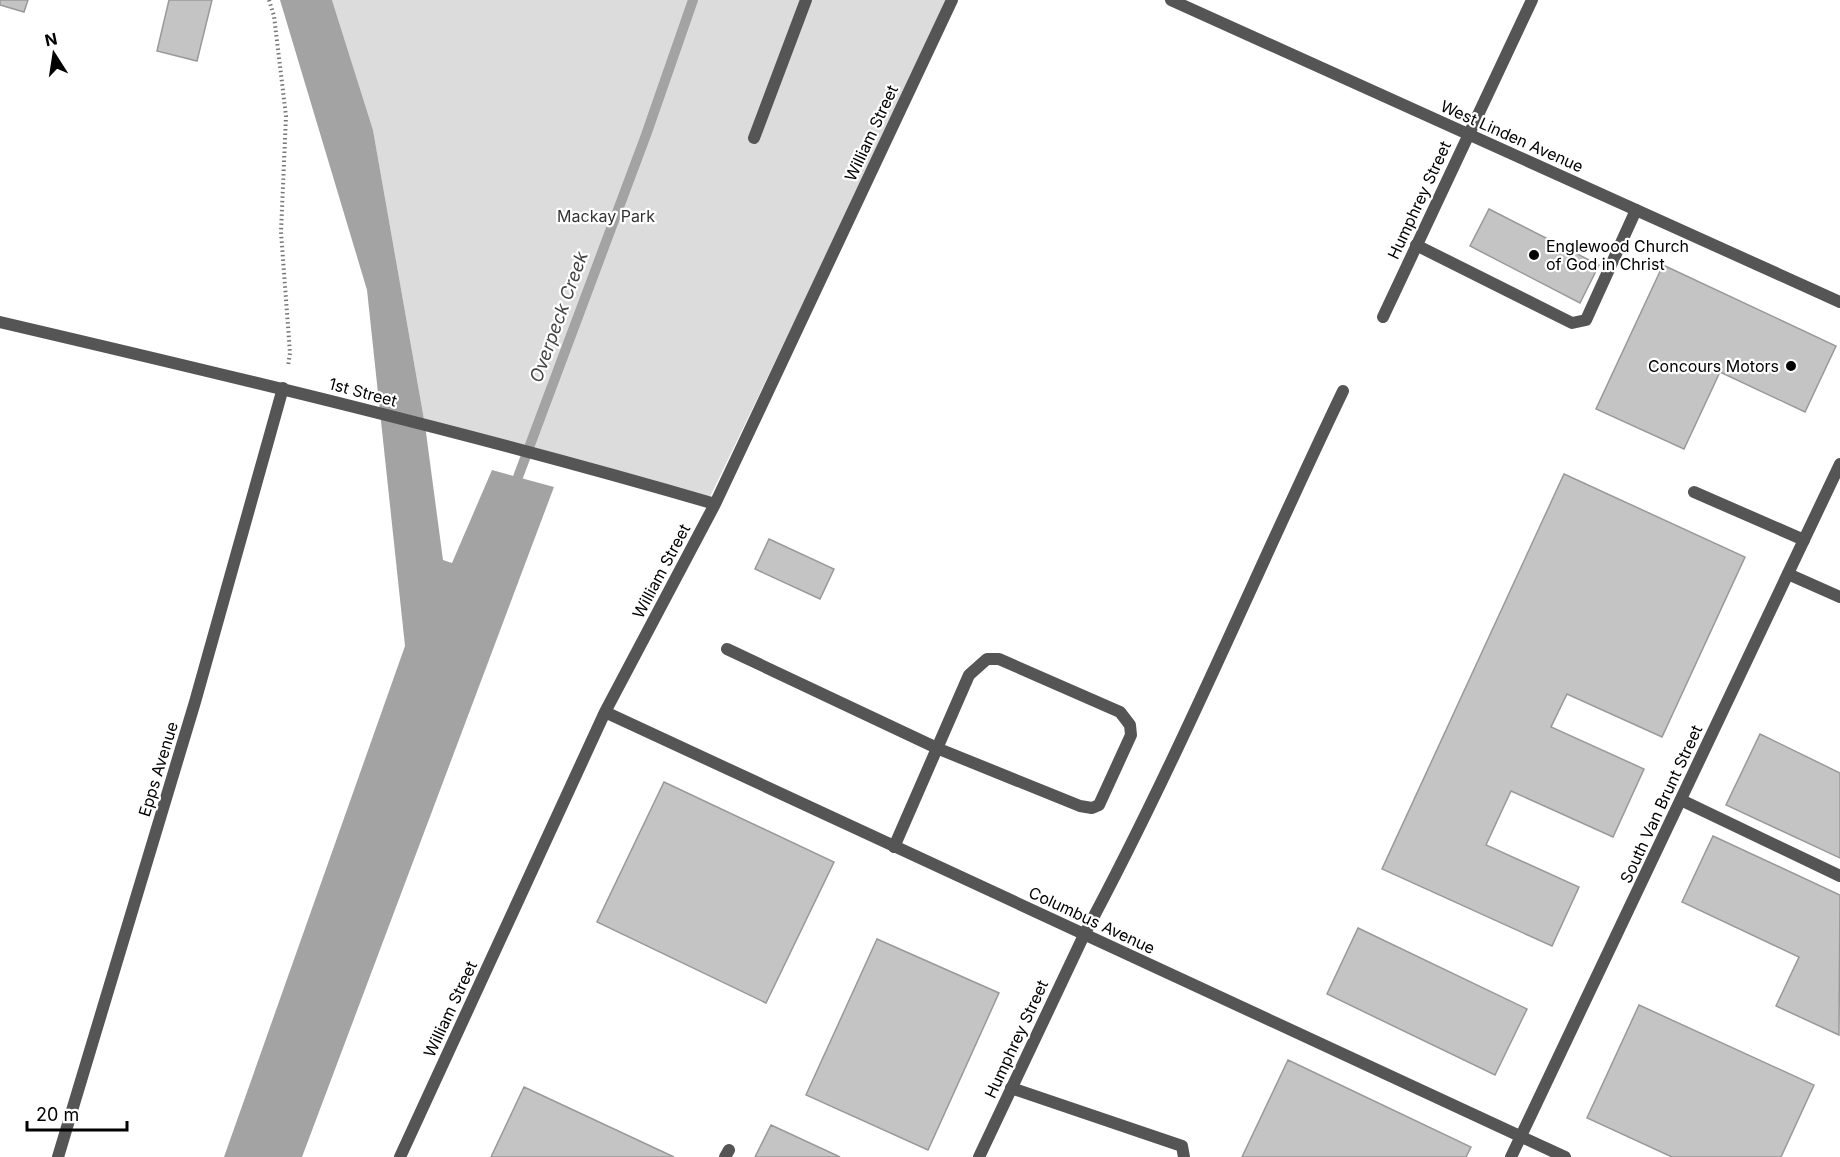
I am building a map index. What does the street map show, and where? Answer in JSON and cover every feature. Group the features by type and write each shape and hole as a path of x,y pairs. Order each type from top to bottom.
{"street":[{"path":"754,138 806,0"},
{"name":"William Street","path":"400,1157 605,712 715,504 952,0"},
{"name":"West Linden Avenue","path":"1171,0 1840,302"},
{"name":"Humphrey Street","path":"1383,317 1532,0"},
{"path":"1416,245 1572,323 1586,320 1636,210"},
{"name":"1st Street","path":"0,322 284,388 561,459 715,504"},
{"name":"Epps Avenue","path":"58,1157 195,702 284,388"},
{"name":"Humphrey Street","path":"979,1157 1084,935 1113,881 1206,690 1271,543 1343,391"},
{"name":"South Van Brunt Street","path":"1510,1157 1840,464"},
{"path":"1694,492 1804,540"},
{"path":"1788,574 1840,597"},
{"path":"727,650 939,749 1061,800 1092,808 1099,805 1104,796 1131,735 1130,725 1120,712 999,659 987,659 969,675 939,749 894,847"},
{"name":"Columbus Avenue","path":"605,712 1565,1157"},
{"path":"1681,800 1840,876"},
{"path":"1011,1088 1182,1146 1185,1157"}],"path":[{"path":"269,0 274,16 286,116 281,232 290,353 284,388"}],"green space":[{"name":"Mackay Park","path":"332,0 949,0 708,501 425,425 373,130"}],"shaded area":[{"path":"280,0 332,0 373,130 425,425 443,560 452,563 492,470 554,487 302,1157 224,1157 405,646 367,290"}],"building":[{"path":"0,0 28,0 24,12 0,5"},
{"path":"169,0 212,0 197,61 157,51"},
{"name":"Englewood Church of God in Christ","path":"1489,209 1599,265 1580,303 1470,246"},
{"path":"1663,265 1836,346 1805,412 1720,372 1684,449 1596,409"},
{"path":"1564,474 1745,557 1662,737 1567,694 1551,727 1644,769 1613,837 1511,791 1486,845 1579,887 1552,946 1382,869"},
{"path":"769,539 834,569 820,599 755,569"},
{"path":"1760,734 1840,773 1840,858 1726,805"},
{"path":"664,782 834,862 766,1003 597,922"},
{"path":"1713,836 1840,895 1839,1035 1776,1006 1799,957 1682,902"},
{"path":"1358,928 1527,1009 1495,1075 1327,994"},
{"path":"877,939 999,993 928,1150 806,1095"},
{"path":"1639,1005 1814,1085 1781,1157 1672,1157 1587,1118"},
{"path":"1288,1060 1471,1147 1466,1157 1242,1157"},
{"path":"524,1087 674,1157 491,1157"},
{"path":"771,1125 840,1157 755,1157"}],"waterway":[{"name":"Overpeck Creek","path":"518,477 646,135 693,0"}],"place":[{"name":"Englewood Church of God in Christ","path":"1534,255"},
{"name":"Concours Motors","path":"1791,366"}]}
